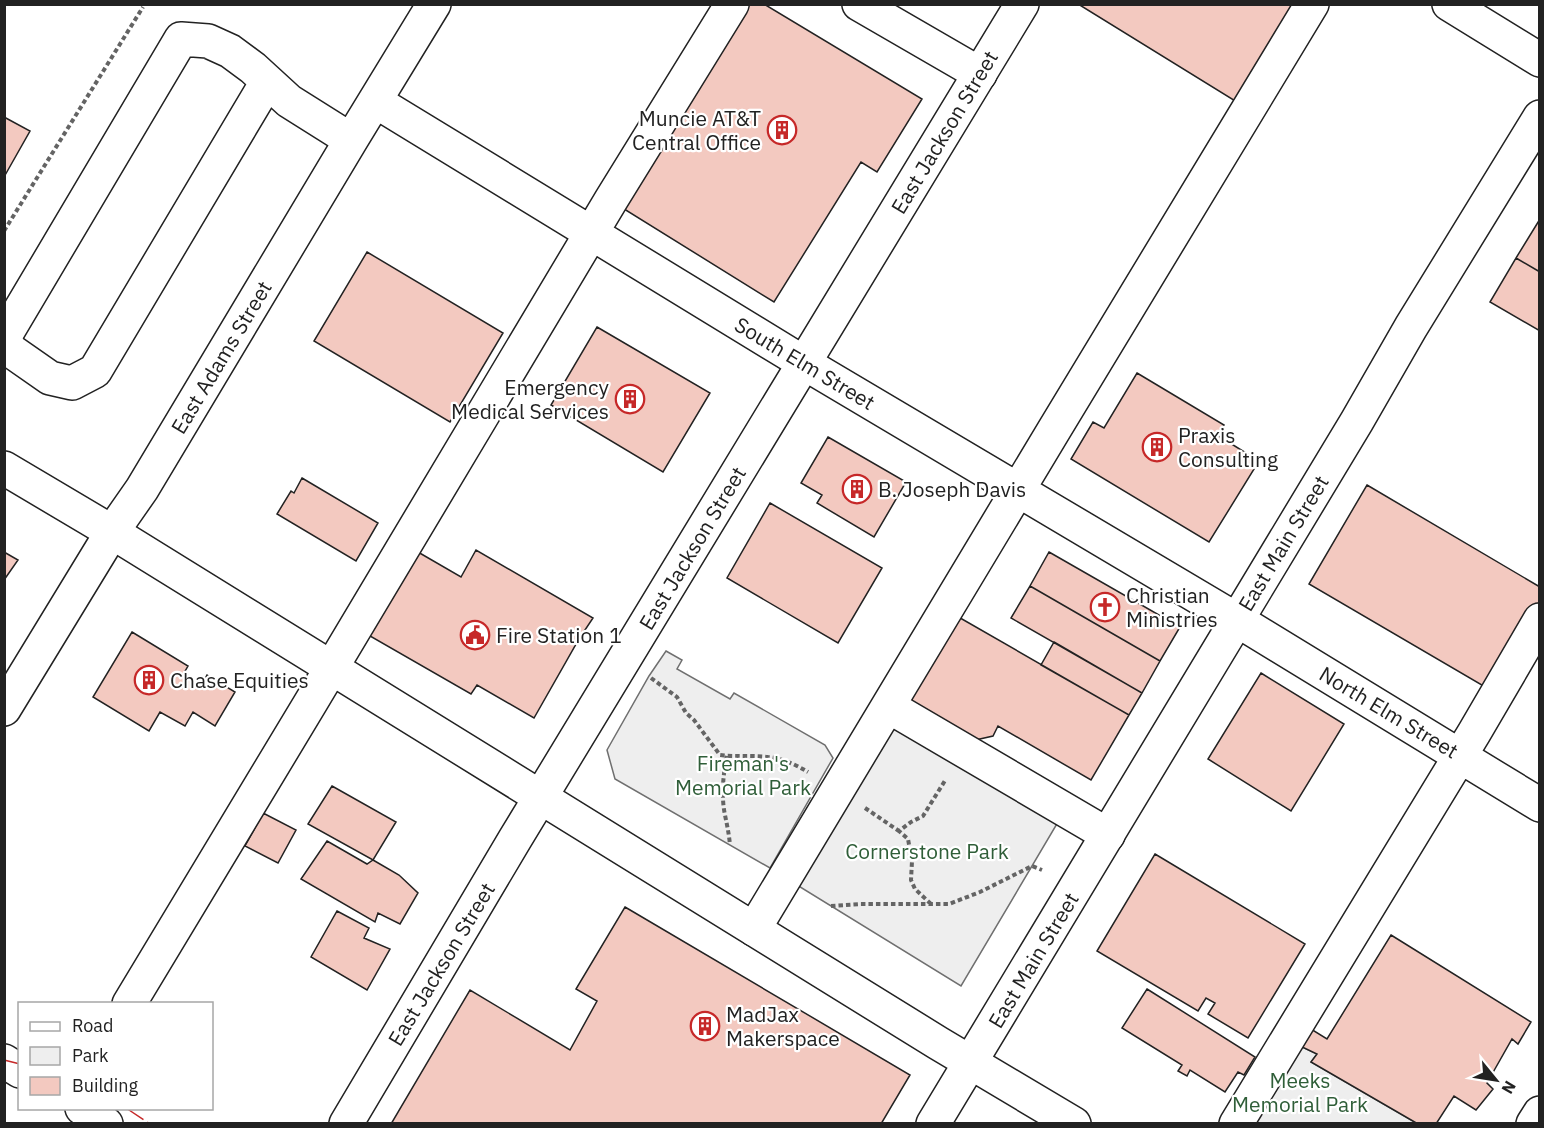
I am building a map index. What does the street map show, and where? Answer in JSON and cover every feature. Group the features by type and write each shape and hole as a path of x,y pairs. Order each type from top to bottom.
{"main road":[{"name":"East Adams Street","path":"4,709 112,532 148,479 434,4"},
{"path":"130,1002 591,234 732,4"},
{"path":"860,4 980,74"},
{"name":"East Jackson Street","path":"346,1124 540,798 1022,4"},
{"path":"754,929 1312,4"},
{"path":"1449,4 1539,60"},
{"path":"267,82 95,371 72,384 50,378 7,348 6,334 182,39 208,42 230,51 253,68 288,102 351,140"},
{"name":"South Elm Street","path":"375,101 804,363 1238,620"},
{"name":"East Main Street","path":"933,1124 1539,117"},
{"path":"4,468 112,532 540,798 1074,1124"},
{"name":"North Elm Street","path":"1238,620 1539,805"},
{"path":"1236,1124 1460,756 1539,620"},
{"path":"888,706 1108,835"},
{"path":"4,1062 18,1070"},
{"path":"84,1110 106,1124"},
{"path":"1533,1124 1539,1113"}],"path":[{"path":"4,231 142,7"},
{"path":"649,676 677,697 686,713 694,720 720,755 769,757 796,765 899,831 908,839 913,885 931,904"},
{"path":"899,831 923,816 963,750"},
{"path":"727,756 723,783 730,845"},
{"path":"831,906 949,904 981,892 1032,866 1042,870"}],"green space":[{"name":"Fireman's Memorial Park","path":"666,651 682,660 677,669 730,699 734,693 825,745 833,758 770,868 615,779 607,750 649,676"},
{"name":"Cornerstone Park","path":"891,718 1061,817 961,986 792,882"},
{"name":"Meeks Memorial Park","path":"1292,1042 1317,1054 1311,1062 1418,1124 1243,1124"}],"building":[{"name":"Muncie AT&T Central Office","path":"740,4 764,4 922,99 877,172 861,162 774,302 616,204"},
{"path":"1078,4 1301,4 1240,104"},
{"path":"4,117 30,131 4,177"},
{"path":"1540,219 1540,272 1516,258"},
{"path":"367,252 503,333 450,422 314,341"},
{"path":"1516,258 1540,272 1540,331 1490,302"},
{"name":"Emergency Medical Services","path":"597,327 710,393 663,472 551,405"},
{"name":"Praxis Consulting","path":"1137,373 1224,425 1217,435 1259,461 1209,542 1071,459 1093,422 1104,428"},
{"name":"B. Joseph Davis","path":"828,437 906,482 874,537 817,503 822,495 801,483"},
{"path":"302,478 378,523 356,561 277,514 291,491 294,493"},
{"path":"1367,485 1540,587 1540,610 1492,691 1309,584"},
{"path":"770,503 882,568 838,643 727,578"},
{"name":"Fire Station 1","path":"411,548 461,577 476,550 593,618 534,718 477,685 471,694 363,632"},
{"path":"4,552 18,560 4,580"},
{"name":"Christian Ministries","path":"1049,552 1180,627 1160,661 1030,586"},
{"path":"1030,586 1160,661 1142,693 1011,618"},
{"path":"948,611 1129,715 1091,780 998,726 993,736 971,741 897,698"},
{"name":"Chase Equities","path":"132,632 188,666 184,673 202,684 207,675 235,692 215,726 193,712 185,726 160,712 149,731 93,697"},
{"path":"1054,642 1142,693 1129,715 1041,665"},
{"path":"1261,673 1344,724 1291,811 1208,759"},
{"path":"332,786 396,822 373,860 308,824"},
{"path":"263,813 296,830 278,863 245,846"},
{"path":"327,841 367,864 373,860 399,875 418,893 400,924 378,913 375,922 301,879"},
{"path":"1155,854 1305,944 1248,1038 1208,1014 1215,1003 1206,998 1198,1011 1097,951"},
{"name":"MadJax Makerspace","path":"625,907 910,1075 881,1124 391,1124 470,990 570,1050 597,1001 576,989"},
{"path":"337,911 369,928 364,938 390,949 367,990 311,957"},
{"path":"1391,935 1531,1022 1518,1044 1512,1039 1487,1083 1493,1089 1476,1110 1454,1096 1436,1124 1418,1124 1311,1062 1317,1054 1300,1046 1311,1029 1327,1039"},
{"path":"1147,989 1255,1057 1244,1075 1238,1072 1225,1092 1190,1070 1187,1076 1178,1071 1182,1065 1122,1028"}],"power":[{"path":"4,1060 18,1064"},
{"path":"129,1110 150,1124"}],"place":[{"name":"Muncie AT&T Central Office","path":"782,130"},
{"name":"Emergency Medical Services","path":"630,399"},
{"name":"Praxis Consulting","path":"1157,447"},
{"name":"B. Joseph Davis","path":"857,489"},
{"name":"Christian Ministries","path":"1105,607"},
{"name":"Fire Station 1","path":"475,635"},
{"name":"Chase Equities","path":"149,680"},
{"name":"MadJax Makerspace","path":"705,1026"}]}
